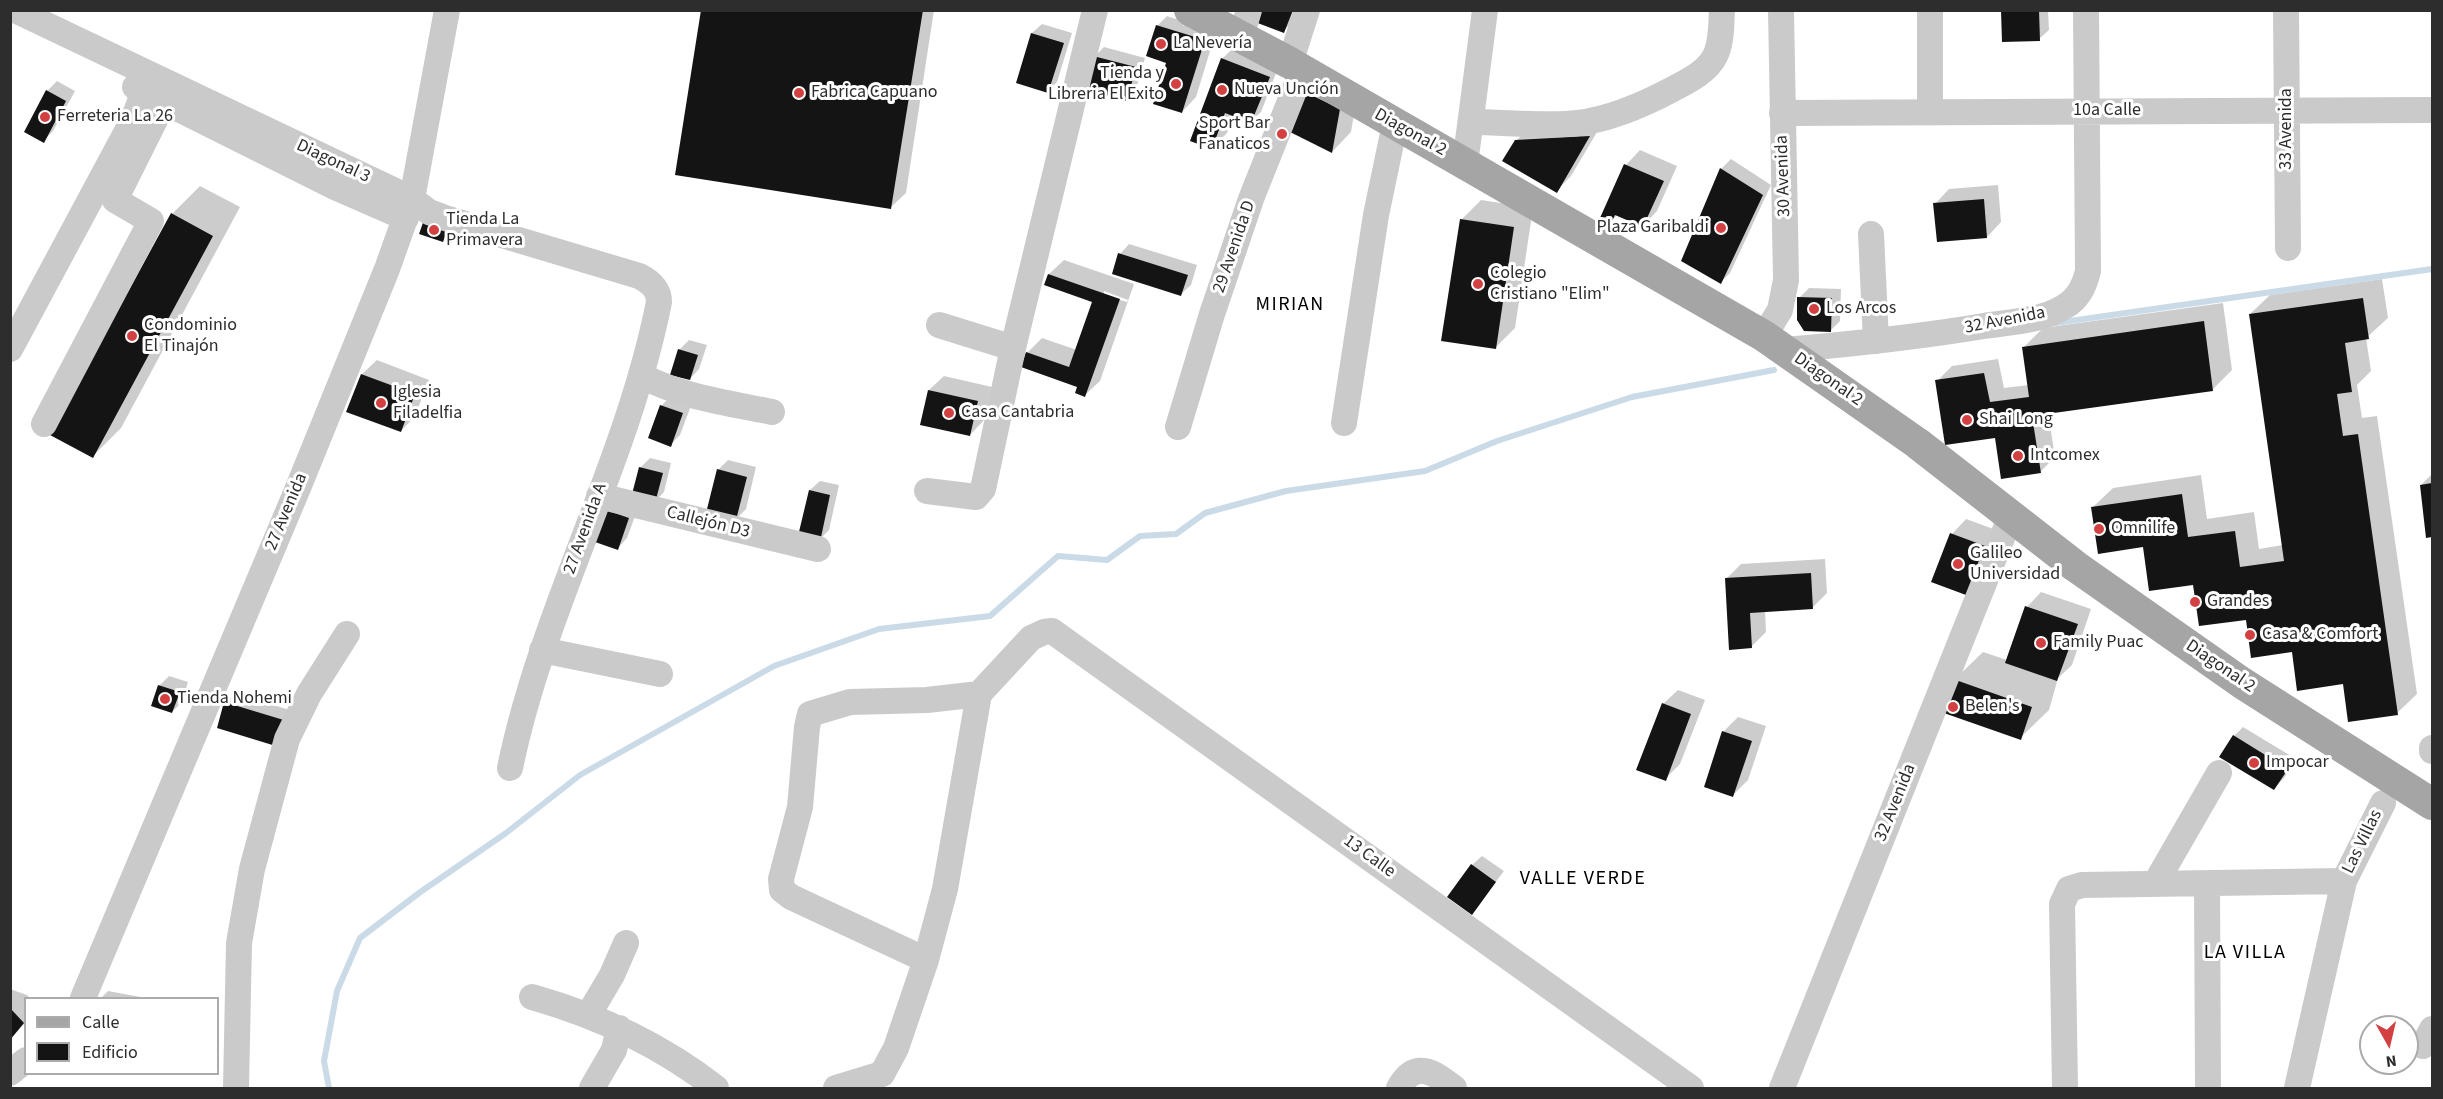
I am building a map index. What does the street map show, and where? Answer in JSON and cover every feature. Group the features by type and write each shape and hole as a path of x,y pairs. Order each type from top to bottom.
{"main road":[{"name":"Diagonal 2","path":"1190,10 1245,24 1296,67 1775,343 1917,443 2010,518 2075,566 2242,683 2433,804"}],"street":[{"name":"Diagonal 3","path":"15,10 409,208"},
{"name":"27 Avenida","path":"84,997 350,363 409,208 447,10"},
{"path":"927,491 973,497 978,496 983,489 1013,348 1095,10"},
{"name":"29 Avenida D","path":"1178,427 1212,314 1296,67 1307,10"},
{"path":"1465,164 1485,10"},
{"path":"1472,122 1576,123 1624,112 1653,100 1690,80 1704,70 1715,57 1720,43 1722,10"},
{"name":"30 Avenida","path":"1775,343 1786,280 1781,10"},
{"path":"1930,10 1930,112"},
{"name":"32 Avenida","path":"1775,343 1876,341 2040,317 2065,307 2078,296 2088,271 2086,10"},
{"name":"33 Avenida","path":"2286,10 2288,248"},
{"name":"Diagonal 3","path":"10,25 335,187 429,212 639,276 648,281 657,291"},
{"path":"10,349 122,140 154,97"},
{"path":"44,424 151,221 115,200 154,97"},
{"name":"10a Calle","path":"1782,113 2433,110"},
{"path":"1344,423 1376,215 1395,124"},
{"path":"1871,234 1876,341"},
{"name":"27 Avenida A","path":"510,768 524,704 542,650 642,376 659,302 657,291"},
{"path":"939,325 1013,348"},
{"path":"642,376 672,389 707,399 772,412"},
{"name":"Callejón D3","path":"599,496 818,549"},
{"name":"32 Avenida","path":"1782,1089 2010,518"},
{"name":"13 Calle","path":"979,694 1031,638 1044,632 1052,631 1058,634 1691,1089"},
{"path":"236,1089 239,943 252,869 287,739 309,694 347,634"},
{"path":"542,650 660,674"},
{"path":"836,1089 878,1076 885,1070 896,1048 927,960 945,889 979,694 927,700 850,702 810,714 800,807 781,879 782,890 791,897 927,960"},
{"path":"2156,884 2219,773"},
{"name":"Las Villas","path":"2297,1089 2344,881 2383,803"},
{"path":"2065,1089 2062,904 2065,893 2069,889 2082,885 2344,881"},
{"path":"2207,884 2208,1089"},
{"path":"589,1014 612,975 626,943"},
{"path":"532,998 589,1014 619,1028 682,1064 716,1089"},
{"path":"592,1089 614,1050 619,1028"},
{"path":"10,1073 24,1062"},
{"path":"1399,1089 1406,1077 1421,1071 1434,1073 1454,1089"}],"building":[{"name":"Fabrica Capuano","path":"701,10 923,10 891,209 675,175"},
{"path":"1260,10 1293,10 1284,33 1255,22"},
{"path":"2001,10 2039,10 2040,41 2002,42"},
{"name":"Tienda y Libreria El Exito","path":"1156,25 1205,40 1182,113 1153,104 1166,63 1146,56"},
{"path":"1031,33 1064,43 1048,93 1016,83"},
{"path":"1093,56 1136,67 1127,101 1084,89"},
{"name":"Nueva Unción","path":"1221,58 1270,77 1251,123 1225,113 1212,149 1190,141"},
{"name":"Ferreteria La 26","path":"46,90 66,101 44,143 24,132"},
{"path":"1305,92 1340,109 1332,153 1286,130"},
{"path":"1590,136 1557,193 1502,161 1515,140"},
{"path":"1624,164 1664,181 1643,227 1615,215 1611,223 1600,218"},
{"name":"Plaza Garibaldi","path":"1720,168 1763,195 1721,284 1681,261"},
{"path":"1984,199 1987,238 1937,242 1933,203"},
{"name":"Condominio El Tinajón","path":"171,213 213,236 93,458 50,435"},
{"name":"Tienda La Primavera","path":"425,217 449,226 443,242 419,234"},
{"name":"Colegio Cristiano \"Elim\"","path":"1460,219 1514,227 1496,349 1441,341"},
{"path":"1118,253 1188,275 1181,296 1112,274"},
{"path":"1048,274 1120,299 1085,397 1075,393 1077,387 1021,367 1026,352 1069,367 1092,302 1044,285"},
{"name":"Los Arcos","path":"1797,297 1832,298 1831,332 1804,331 1797,320"},
{"path":"2363,298 2369,339 2345,343 2352,392 2337,394 2343,436 2358,434 2398,715 2348,722 2343,684 2297,691 2292,652 2251,658 2246,620 2199,626 2193,585 2149,591 2143,547 2098,554 2091,507 2182,494 2188,537 2235,531 2240,567 2284,561 2249,314"},
{"path":"2204,321 2213,391 2032,416 2041,473 2001,479 1995,438 1945,445 1935,380 1984,373 1990,402 2029,397 2022,347"},
{"path":"678,349 698,355 690,380 670,375"},
{"name":"Iglesia Filadelfia","path":"361,374 415,394 401,432 346,412"},
{"name":"Casa Cantabria","path":"928,390 978,401 970,436 920,425"},
{"path":"660,405 683,413 671,447 648,438"},
{"path":"639,467 663,473 655,503 631,498"},
{"path":"717,469 747,477 736,520 706,513"},
{"path":"2432,483 2432,537 2426,538 2420,485"},
{"path":"809,490 830,495 820,542 798,536"},
{"path":"606,510 629,518 618,550 595,542"},
{"name":"Galileo Universidad","path":"1950,533 1985,546 1966,595 1931,582"},
{"path":"1811,573 1813,609 1750,613 1752,648 1729,650 1725,578"},
{"name":"Family Puac","path":"2025,606 2078,624 2057,681 2005,663"},
{"path":"1953,679 2032,707 2021,740 1941,712"},
{"name":"Tienda Nohemi","path":"158,685 180,692 172,713 151,706"},
{"path":"224,702 287,721 279,747 217,728"},
{"path":"1662,703 1691,714 1666,781 1636,770"},
{"path":"1722,731 1752,741 1733,797 1704,787"},
{"name":"Impocar","path":"2233,735 2288,769 2274,790 2219,757"},
{"path":"1471,864 1496,882 1472,915 1447,897"},
{"path":"10,1008 24,1023 10,1040"}],"waterway":[{"path":"2056,323 2432,269"},
{"path":"329,1088 324,1061 337,991 360,938 419,893 506,833 580,775 774,666 879,629 990,616 1058,556 1107,560 1140,536 1176,534 1205,513 1286,491 1425,471 1497,441 1632,397 1774,370"}],"place":[{"name":"La Nevería","path":"1161,44"},
{"name":"Tienda y Libreria El Exito","path":"1176,84"},
{"name":"Nueva Unción","path":"1222,90"},
{"name":"Fabrica Capuano","path":"799,93"},
{"name":"Ferreteria La 26","path":"45,117"},
{"name":"Sport Bar Fanaticos","path":"1282,134"},
{"name":"Plaza Garibaldi","path":"1721,228"},
{"name":"Tienda La Primavera","path":"434,230"},
{"name":"Colegio Cristiano \"Elim\"","path":"1478,284"},
{"name":"Los Arcos","path":"1814,309"},
{"name":"Condominio El Tinajón","path":"132,336"},
{"name":"Iglesia Filadelfia","path":"381,403"},
{"name":"Casa Cantabria","path":"949,413"},
{"name":"Shai Long","path":"1967,420"},
{"name":"Intcomex","path":"2018,456"},
{"name":"Omnilife","path":"2099,529"},
{"name":"Galileo Universidad","path":"1958,564"},
{"name":"Grandes","path":"2195,602"},
{"name":"Casa & Comfort","path":"2250,635"},
{"name":"Family Puac","path":"2041,643"},
{"name":"Tienda Nohemi","path":"165,699"},
{"name":"Belen's","path":"1953,707"},
{"name":"Impocar","path":"2254,763"}],"district":[{"name":"MIRIAN","path":"1290,306"},
{"name":"VALLE VERDE","path":"1583,880"},
{"name":"LA VILLA","path":"2245,954"}]}
